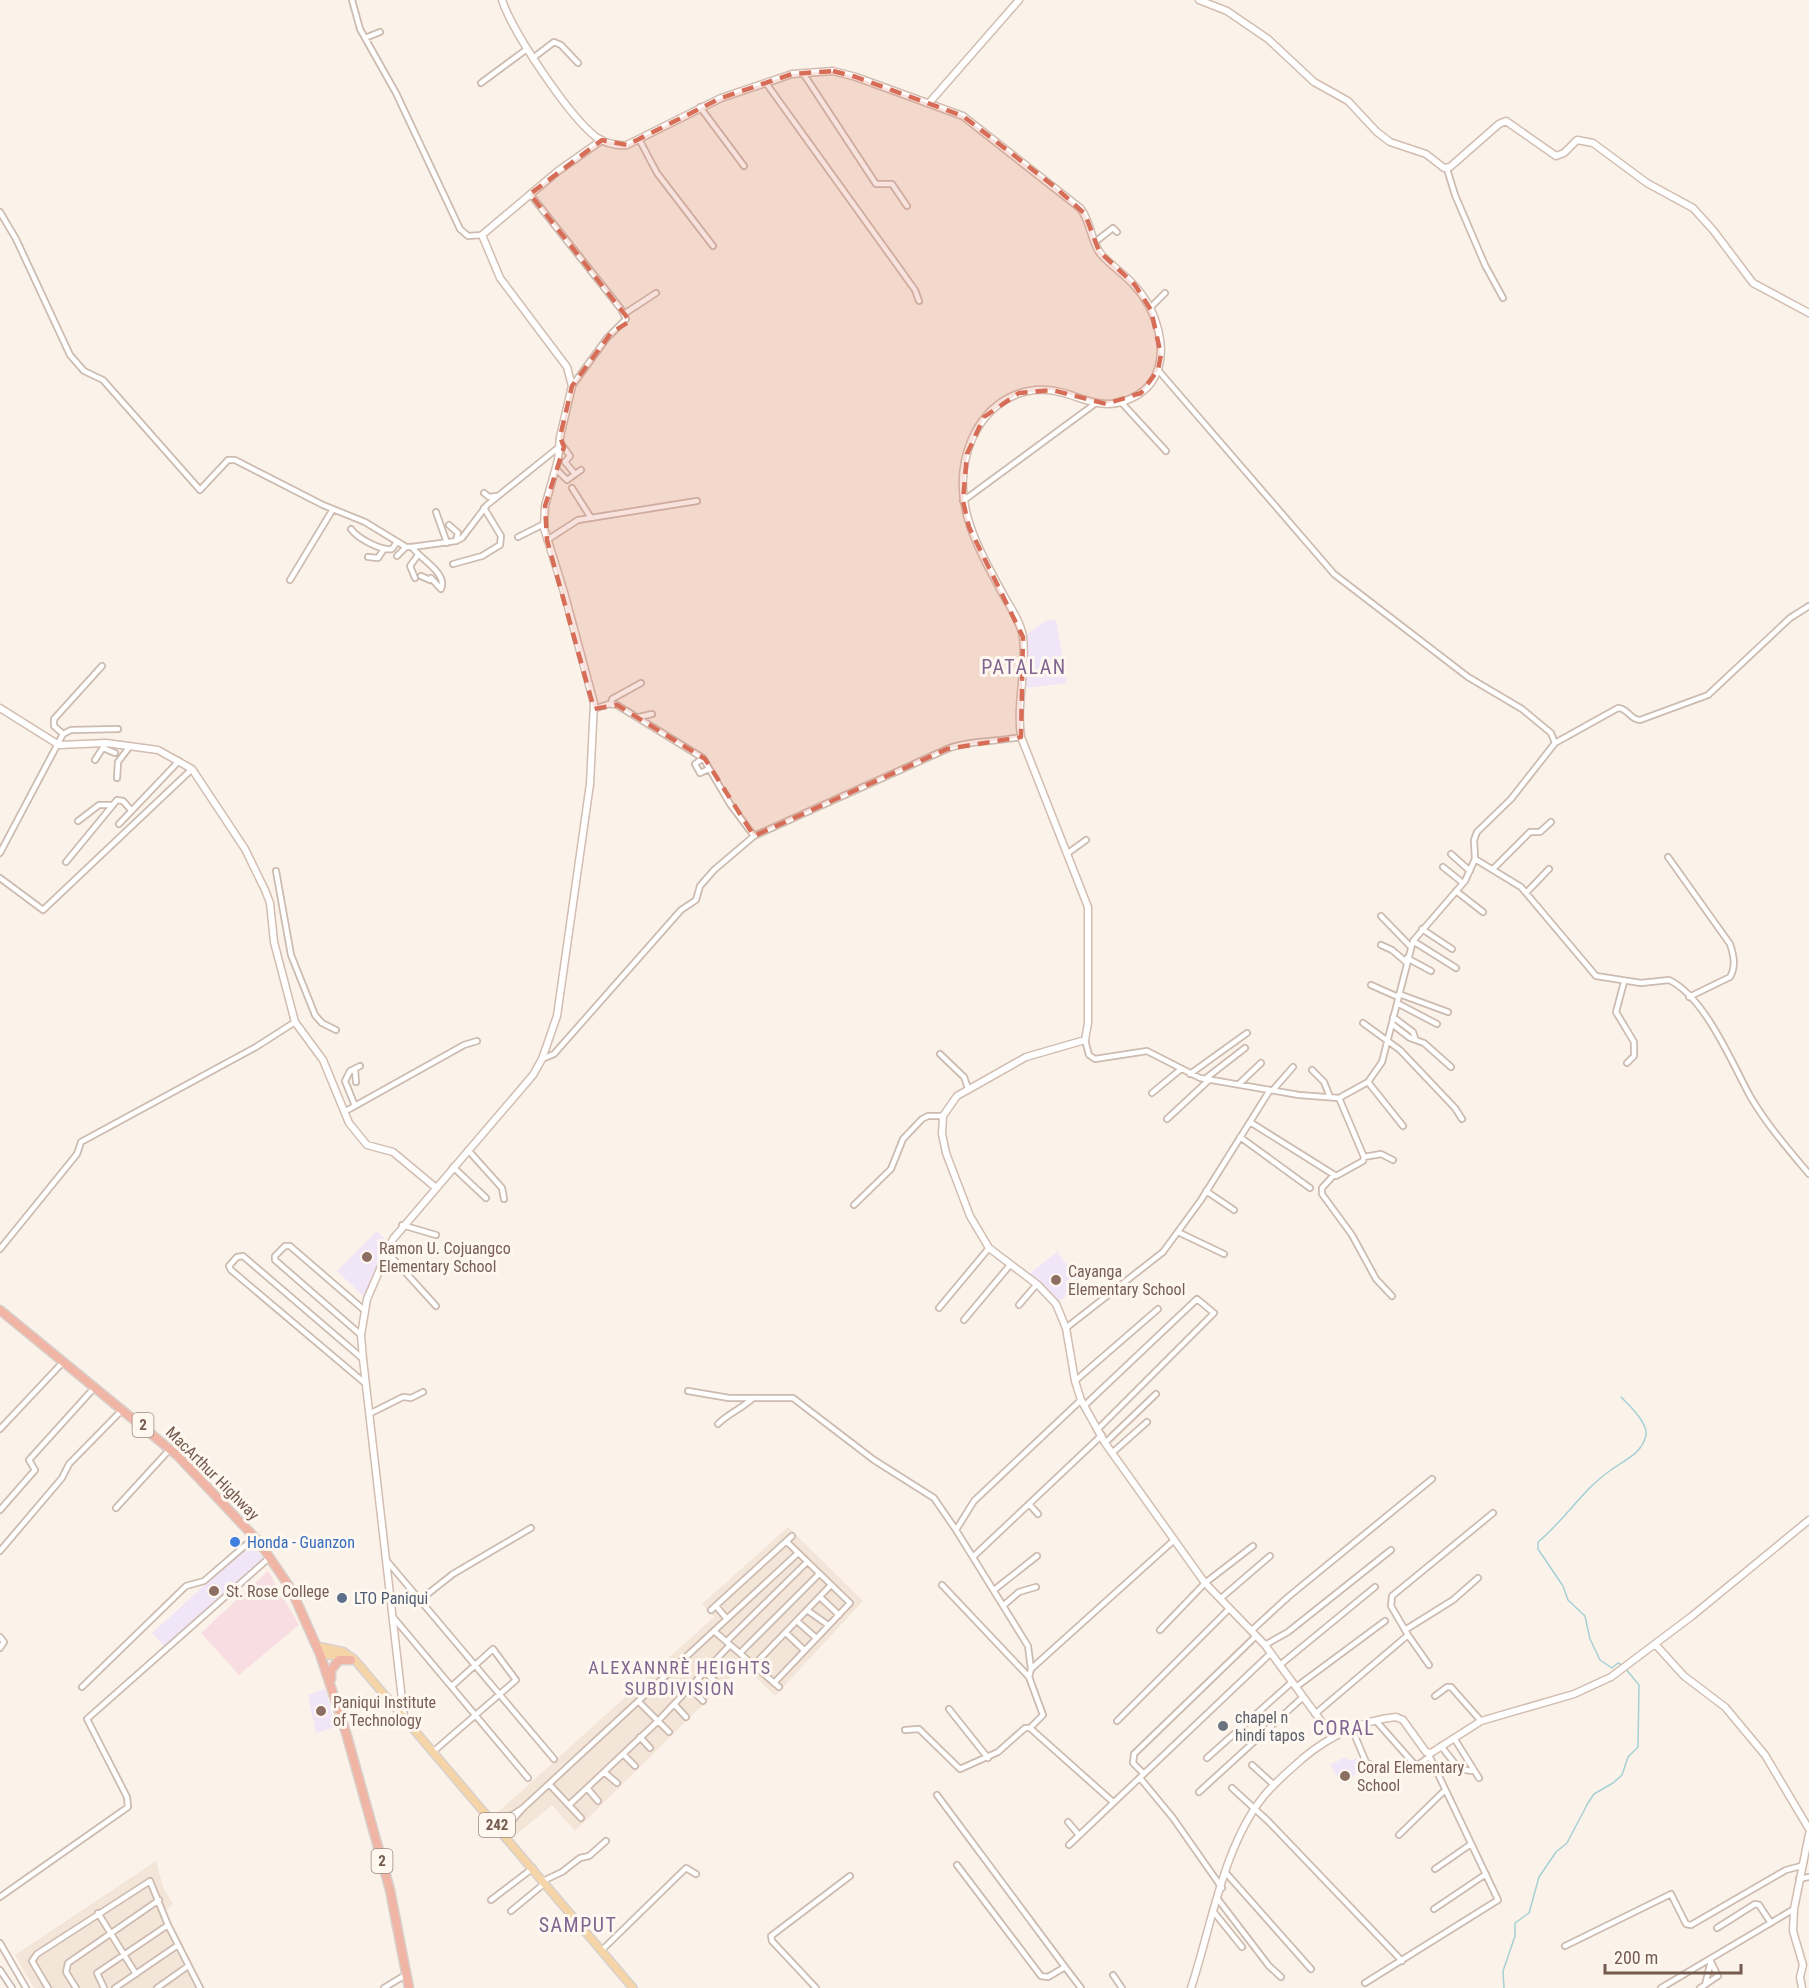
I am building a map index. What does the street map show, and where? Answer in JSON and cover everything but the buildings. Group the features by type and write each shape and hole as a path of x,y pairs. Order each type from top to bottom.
{"highway":[{"name":"MacArthur Highway","path":"0,1310 170,1449 271,1556 300,1606 333,1695 390,1890 409,1988"},
{"path":"333,1695 333,1667 340,1660 354,1660"}],"main road":[{"path":"318,1650 354,1660"},
{"name":"242","path":"354,1660 500,1828 633,1988"}],"street":[{"path":"352,0 365,38 396,93 460,229 468,236 482,235 530,194 602,140"},
{"path":"502,0 513,27 533,58 589,130 602,140 621,146 700,107 802,72 843,73 963,116 1055,187 1085,214 1099,251 1135,285 1150,308 1161,346 1158,370 1141,393 1121,402 1096,404 1066,393 1040,389 1019,393 995,407 980,423 967,454 963,501 977,549 1022,631 1021,736 1068,853 1089,913 1088,1004 1085,1040 1089,1055 1095,1059 1143,1050 1190,1074 1208,1079 1339,1098 1368,1082 1378,1070 1388,1043 1406,960 1413,941 1463,883 1474,859 1477,832 1516,792 1555,743 1618,708 1625,709 1634,719 1640,720 1703,698 1790,618 1809,606"},
{"path":"928,103 1019,0"},
{"path":"1198,0 1227,11 1268,39 1314,82 1348,101 1377,132 1390,142 1426,154 1447,169 1455,195 1485,265 1503,298"},
{"path":"365,38 380,32"},
{"path":"533,58 550,44 556,43 578,63"},
{"path":"481,83 527,49"},
{"path":"802,72 876,184 892,184 908,206"},
{"path":"766,83 915,290 919,301"},
{"path":"700,107 744,166"},
{"path":"1447,169 1503,122 1509,121 1558,156 1577,140 1586,140 1647,183 1693,208 1713,230 1753,283 1809,314"},
{"path":"639,139 657,173 713,246"},
{"path":"404,1717 363,1359 361,1335 364,1310 369,1292 402,1225 514,1100 542,1059 557,1016 573,917 590,784 594,709 586,669 544,524 548,489 556,469 572,386 607,338 627,321 624,314 530,194"},
{"path":"0,212 16,239 70,355 84,371 103,380 198,489 203,489 226,462 232,460 333,510 365,522 406,547 447,543 456,541 484,508 559,445"},
{"path":"1095,242 1113,228 1118,232"},
{"path":"482,235 500,278 567,367 572,386"},
{"path":"624,314 656,293"},
{"path":"1150,308 1165,293"},
{"path":"1158,370 1334,574 1468,677 1522,709 1551,733 1555,743"},
{"path":"1121,402 1166,450"},
{"path":"963,501 1096,404"},
{"path":"559,445 570,456 565,462 575,474"},
{"path":"556,469 567,480 581,470"},
{"path":"580,486 573,489 591,518"},
{"path":"484,493 489,497 497,496"},
{"path":"547,540 578,520 697,501"},
{"path":"453,564 482,556 500,545 501,536 484,508"},
{"path":"290,580 333,510"},
{"path":"436,513 447,543"},
{"path":"518,537 544,524"},
{"path":"449,525 458,533 456,541"},
{"path":"384,533 390,527"},
{"path":"351,529 358,537 384,549 392,549 397,542"},
{"path":"397,556 406,547"},
{"path":"412,547 442,579 441,590 430,580 418,577 410,566 418,555"},
{"path":"368,557 378,558 384,549"},
{"path":"430,580 436,571"},
{"path":"63,734 54,726 54,719 102,666"},
{"path":"612,704 612,699 641,683"},
{"path":"594,709 612,704 639,717 703,758 730,804 754,836"},
{"path":"0,708 59,745 130,746 165,752 192,769 245,849 265,890 270,903 274,942 295,1022 322,1060 344,1112 360,1139 367,1145 393,1152 435,1187"},
{"path":"639,717 652,714"},
{"path":"0,853 63,734 71,730 118,729"},
{"path":"542,1059 554,1054 681,910 696,900 700,886 714,870 754,836 947,749 965,744 993,742 1021,736"},
{"path":"105,745 115,753"},
{"path":"95,760 105,745"},
{"path":"117,778 118,762 130,746"},
{"path":"703,758 695,764 697,770 700,773 709,769"},
{"path":"119,824 179,761"},
{"path":"0,878 43,910 192,769"},
{"path":"66,862 120,799 131,810"},
{"path":"78,821 99,805 113,805"},
{"path":"1493,869 1530,832 1540,832 1551,822"},
{"path":"1068,853 1086,840"},
{"path":"1451,854 1470,871"},
{"path":"1668,856 1730,944 1733,954 1734,962 1730,977 1689,998"},
{"path":"1474,859 1493,869 1526,893 1596,976 1624,982 1669,980 1689,998 1717,1033 1751,1098 1773,1131 1809,1174"},
{"path":"1443,867 1463,883"},
{"path":"1526,893 1549,869"},
{"path":"276,871 290,955 315,1015 322,1023 336,1030"},
{"path":"1456,891 1483,912"},
{"path":"1381,916 1411,947"},
{"path":"1422,928 1452,949"},
{"path":"1413,941 1456,968"},
{"path":"1380,945 1431,971"},
{"path":"280,959 290,955"},
{"path":"1624,982 1616,1012 1634,1042 1634,1056 1627,1063"},
{"path":"1371,984 1448,1012"},
{"path":"1397,1003 1437,1024"},
{"path":"1394,1017 1451,1067"},
{"path":"0,1249 77,1154 81,1142 256,1047 295,1022"},
{"path":"1363,1023 1400,1050 1455,1108 1462,1119"},
{"path":"1392,1024 1410,1038 1416,1038"},
{"path":"1190,1074 1247,1033"},
{"path":"1085,1040 1026,1057 957,1096 943,1116 942,1134 946,1153 970,1216 989,1248 1036,1284 1056,1304 1066,1328 1075,1381 1083,1403 1112,1454 1205,1583 1265,1645 1332,1736"},
{"path":"344,1112 465,1045 477,1041"},
{"path":"1167,1119 1208,1079 1245,1048"},
{"path":"940,1054 960,1072 968,1088"},
{"path":"1239,1084 1261,1063"},
{"path":"355,1106 345,1081 350,1071 360,1066"},
{"path":"1066,1328 1161,1254 1206,1191 1272,1090 1293,1067"},
{"path":"1152,1093 1182,1069"},
{"path":"355,1070 356,1082"},
{"path":"1312,1070 1324,1082 1330,1097"},
{"path":"1368,1082 1403,1126"},
{"path":"1339,1098 1364,1157"},
{"path":"854,1205 891,1169 903,1139 922,1119 928,1116 943,1116"},
{"path":"1250,1122 1333,1176"},
{"path":"1240,1137 1310,1188"},
{"path":"468,1150 502,1188 504,1199"},
{"path":"1364,1157 1381,1154 1393,1160"},
{"path":"1364,1157 1363,1161 1333,1176 1322,1188 1322,1194 1352,1235 1376,1279 1392,1296"},
{"path":"453,1167 486,1198"},
{"path":"1206,1191 1234,1210"},
{"path":"402,1225 436,1235"},
{"path":"1178,1232 1224,1254"},
{"path":"361,1335 275,1260 275,1256 285,1246 290,1246 364,1310"},
{"path":"939,1308 989,1248"},
{"path":"387,1252 436,1306"},
{"path":"363,1359 243,1256 237,1257 229,1266 366,1384"},
{"path":"964,1320 1010,1265"},
{"path":"1019,1305 1036,1284"},
{"path":"956,1530 974,1501 1197,1299 1214,1313 1029,1504 974,1556"},
{"path":"1075,1381 1158,1309"},
{"path":"0,1429 64,1361"},
{"path":"0,1510 35,1470 29,1460 95,1386"},
{"path":"688,1391 723,1397 788,1397 797,1400 874,1460 934,1498 974,1556 1030,1650 1029,1677"},
{"path":"369,1414 403,1397 411,1398 423,1392"},
{"path":"1105,1443 1156,1394"},
{"path":"718,1424 726,1416 739,1411 753,1398"},
{"path":"0,1551 62,1478 69,1464 123,1409"},
{"path":"1112,1454 1147,1422"},
{"path":"116,1508 170,1449"},
{"path":"1222,1888 1133,1763 1134,1754 1288,1597 1432,1479"},
{"path":"1029,1504 1038,1514"},
{"path":"1429,1665 1406,1633 1391,1606 1390,1599 1493,1513"},
{"path":"1377,1722 1416,1766 1441,1746 1481,1721 1597,1685 1621,1671 1809,1520"},
{"path":"420,1600 453,1574 531,1528"},
{"path":"711,1610 792,1536"},
{"path":"82,1687 186,1586 204,1581 255,1537"},
{"path":"1031,1669 1173,1541"},
{"path":"774,1683 850,1603 787,1542"},
{"path":"1160,1630 1205,1583 1253,1546"},
{"path":"1265,1645 1288,1632 1391,1550"},
{"path":"500,1828 509,1825 549,1784 798,1553"},
{"path":"0,1897 128,1807 128,1797 87,1719 271,1556"},
{"path":"994,1590 1037,1556"},
{"path":"1219,1600 1270,1556"},
{"path":"387,1561 554,1759"},
{"path":"569,1805 706,1672 729,1643 807,1562"},
{"path":"740,1653 819,1574"},
{"path":"1315,1714 1406,1633 1453,1600 1478,1578"},
{"path":"905,1730 919,1729 960,1769 988,1758 1002,1749 1043,1715 1029,1677 942,1585"},
{"path":"754,1665 830,1586"},
{"path":"1004,1605 1019,1592 1036,1587"},
{"path":"1280,1665 1375,1587"},
{"path":"820,1597 839,1615"},
{"path":"716,1606 727,1619"},
{"path":"1117,1721 1228,1609"},
{"path":"807,1610 828,1625"},
{"path":"393,1617 528,1778"},
{"path":"797,1621 816,1638"},
{"path":"1207,1758 1294,1685 1385,1621"},
{"path":"714,1631 779,1687"},
{"path":"786,1633 804,1650"},
{"path":"0,1637 4,1642 0,1648"},
{"path":"1654,1644 1684,1676 1725,1707 1768,1760 1809,1828"},
{"path":"434,1751 516,1680 494,1650 489,1650 452,1686"},
{"path":"1069,1845 1271,1653"},
{"path":"718,1659 731,1672"},
{"path":"706,1672 718,1684"},
{"path":"1435,1696 1447,1687 1451,1687 1481,1721"},
{"path":"690,1688 703,1701"},
{"path":"1199,1792 1303,1697"},
{"path":"639,1702 669,1732"},
{"path":"674,1704 686,1717"},
{"path":"949,1709 988,1758"},
{"path":"1191,1988 1226,1873 1240,1835 1254,1809 1274,1785 1332,1736 1392,1718 1402,1720 1428,1755 1498,1899 1365,1983"},
{"path":"1030,1728 1113,1802"},
{"path":"1352,1729 1366,1762 1376,1768"},
{"path":"640,1737 650,1748"},
{"path":"1454,1738 1472,1771 1479,1778"},
{"path":"1441,1746 1459,1769 1472,1771"},
{"path":"622,1754 635,1766"},
{"path":"1252,1765 1274,1785"},
{"path":"604,1772 617,1783"},
{"path":"549,1784 581,1818"},
{"path":"587,1788 597,1801"},
{"path":"1232,1788 1402,1961"},
{"path":"1399,1835 1444,1791"},
{"path":"937,1795 1081,1988"},
{"path":"500,1828 504,1820 524,1808"},
{"path":"504,1820 509,1825"},
{"path":"1068,1822 1078,1836"},
{"path":"1802,1988 1800,1977 1806,1966 1794,1937 1794,1909 1809,1834"},
{"path":"511,1911 544,1882 580,1858 590,1856 606,1841"},
{"path":"1434,1869 1470,1844"},
{"path":"957,1865 1041,1976 1048,1977 1065,1967"},
{"path":"1565,1946 1671,1894 1686,1924 1691,1925 1777,1875 1801,1866"},
{"path":"491,1900 533,1868"},
{"path":"602,1950 686,1868 696,1874"},
{"path":"1226,1873 1311,1969"},
{"path":"1434,1909 1486,1874"},
{"path":"816,1988 772,1941 771,1936 850,1876"},
{"path":"1799,1879 1809,1877"},
{"path":"48,1988 32,1961 34,1958 147,1882 153,1882 168,1925 200,1988"},
{"path":"1218,1898 1269,1966 1281,1977"},
{"path":"76,1988 66,1972 66,1965 159,1900"},
{"path":"1717,1928 1755,1904 1759,1905 1771,1923"},
{"path":"1661,1988 1794,1909"},
{"path":"1213,1911 1242,1947"},
{"path":"98,1913 136,1974"},
{"path":"104,1988 97,1973 168,1925"},
{"path":"0,1943 26,1988"},
{"path":"116,1988 178,1945"},
{"path":"1702,1986 1710,1960"},
{"path":"1702,1986 1718,1976 1710,1960"},
{"path":"157,1988 188,1966"},
{"path":"0,1970 12,1988"},
{"path":"384,1988 407,1974"},
{"path":"1113,1976 1122,1988"}],"highlighted area":[{"path":"833,71 856,77 963,116 1055,187 1085,214 1099,251 1135,285 1151,310 1161,355 1158,370 1141,393 1106,404 1052,390 1019,393 984,417 967,454 963,501 969,527 1023,637 1021,737 947,749 754,836 705,759 617,705 594,709 547,540 545,506 564,447 560,437 572,386 611,333 630,321 530,194 602,140 627,145 721,98 792,74"}],"shaded area":[{"path":"1047,620 1056,620 1067,683 1027,688 1026,634"},
{"name":"Ramon U. Cojuangco Elementary School","path":"377,1231 388,1242 364,1297 337,1271"},
{"name":"Cayanga Elementary School","path":"1057,1252 1082,1284 1057,1303 1028,1275"},
{"name":"ALEXANNRÈ HEIGHTS SUBDIVISION","path":"788,1527 863,1601 775,1696 743,1665 575,1831 552,1805 516,1835 497,1813 714,1617 702,1604"},
{"name":"St. Rose College","path":"251,1543 265,1561 166,1648 152,1633"},
{"path":"268,1571 299,1625 239,1675 201,1633"},
{"name":"Paniqui Institute of Technology","path":"325,1689 336,1727 316,1733 308,1695"},
{"name":"Coral Elementary School","path":"1345,1757 1350,1761 1356,1758 1363,1769 1342,1784 1330,1765"},
{"path":"156,1861 163,1887 173,1904 165,1911 205,1988 34,1988 15,1955"}],"waterway":[{"path":"1621,1397 1644,1425 1646,1430 1644,1442 1632,1456 1591,1486 1538,1542 1538,1549 1563,1586 1568,1600 1585,1616 1590,1639 1600,1660 1612,1668 1618,1663 1622,1665"},
{"path":"1504,1988 1503,1971 1515,1936 1515,1923 1529,1913 1539,1877 1556,1852 1567,1843 1594,1794 1622,1775 1628,1757 1638,1747 1639,1685 1625,1668"}],"place":[{"name":"Ramon U. Cojuangco Elementary School","path":"367,1257"},
{"name":"Cayanga Elementary School","path":"1056,1280"},
{"name":"Honda - Guanzon","path":"235,1542"},
{"name":"St. Rose College","path":"214,1591"},
{"name":"LTO Paniqui","path":"342,1598"},
{"name":"Paniqui Institute of Technology","path":"321,1711"},
{"name":"chapel n hindi tapos","path":"1223,1726"},
{"name":"Coral Elementary School","path":"1345,1776"}],"district":[{"name":"PATALAN","path":"1024,667"},
{"name":"ALEXANNRÈ HEIGHTS SUBDIVISION","path":"680,1678"},
{"name":"CORAL","path":"1344,1728"},
{"name":"SAMPUT","path":"578,1925"}]}
